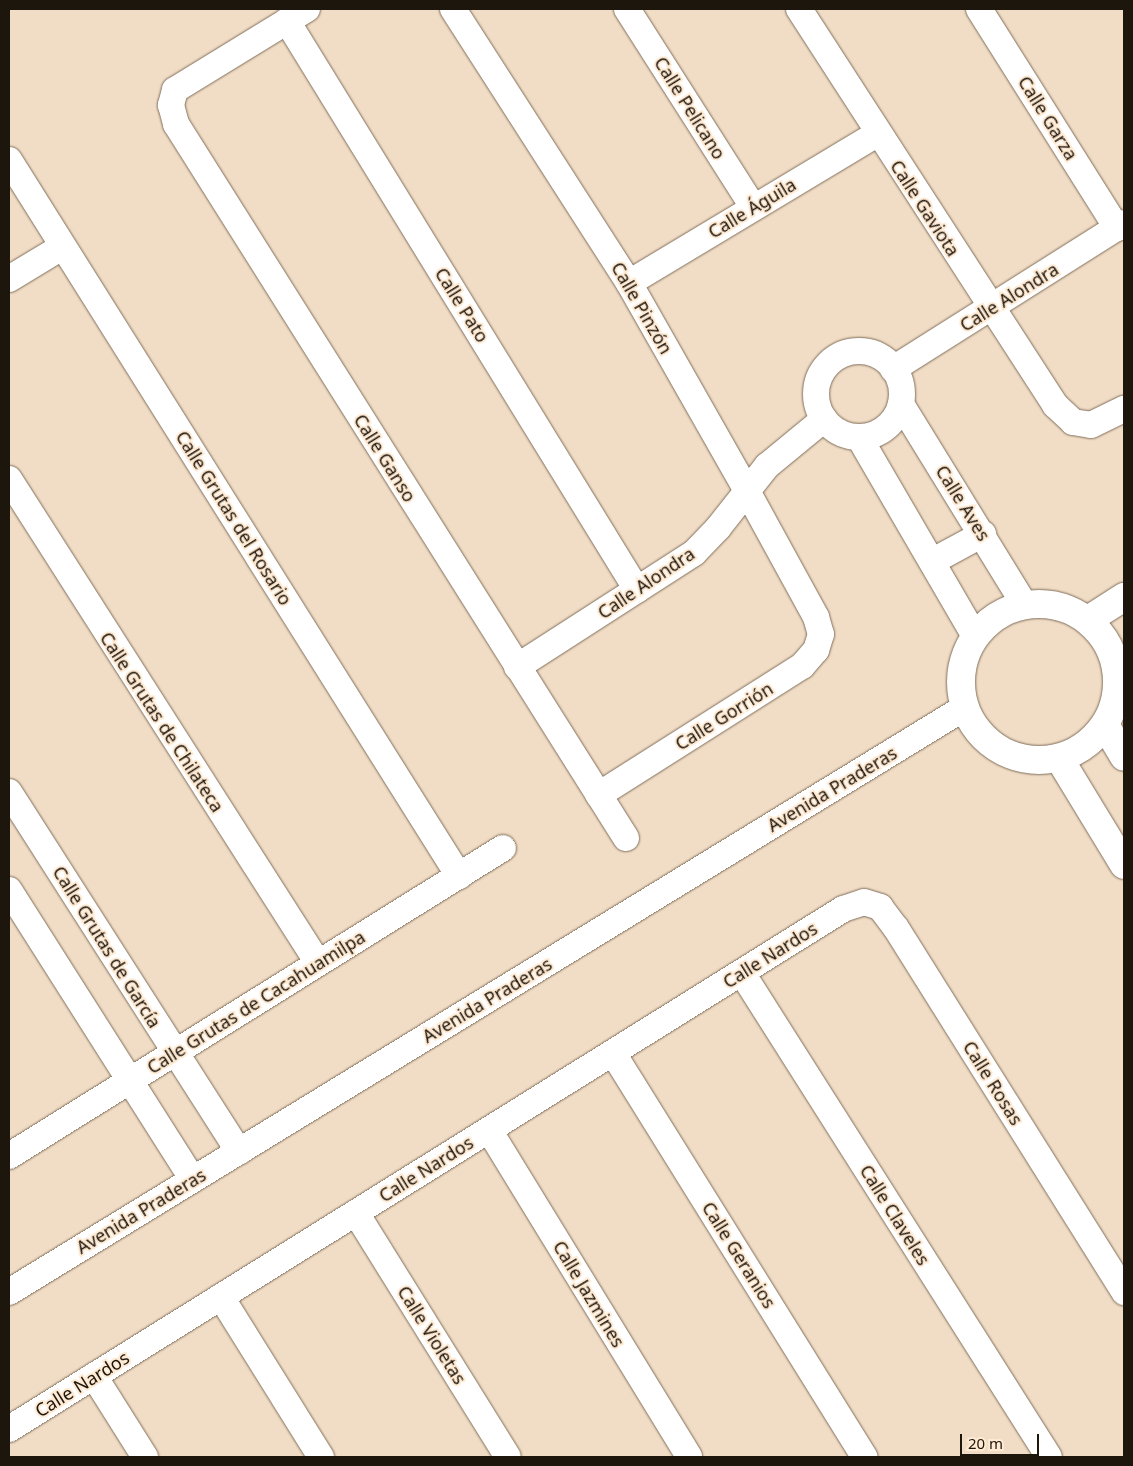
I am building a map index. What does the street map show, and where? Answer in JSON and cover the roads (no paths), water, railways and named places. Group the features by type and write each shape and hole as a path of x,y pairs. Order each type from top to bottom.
{"street":[{"name":"Calle Pinzón","path":"453,9 628,283 747,491 816,617"},
{"name":"Calle Pelicano","path":"627,9 753,207"},
{"name":"Calle Gaviota","path":"799,9 877,134 1055,405 1073,422 1091,425 1124,409"},
{"name":"Calle Garza","path":"979,9 1120,226"},
{"name":"Calle Ganso","path":"297,15 175,90 171,105 176,124 517,668 626,838"},
{"name":"Calle Pato","path":"297,15 637,590"},
{"name":"Calle Águila","path":"628,283 877,134"},
{"name":"Calle Grutas del Rosario","path":"9,160 459,876"},
{"name":"Calle Alondra","path":"893,369 991,310 1120,226"},
{"path":"9,279 62,247"},
{"path":"862,351 876,354 893,369 902,389 900,404 895,418 885,428 859,437 833,429 824,419 816,393 825,367 835,358 848,352 862,351"},
{"name":"Calle Aves","path":"900,404 983,534 1024,604"},
{"name":"Calle Alondra","path":"517,668 694,553 766,466 824,419"},
{"path":"859,437 975,636"},
{"name":"Calle Grutas de Chilateca","path":"9,479 318,963"},
{"path":"933,561 983,534"},
{"path":"1088,620 1124,597"},
{"path":"1046,603 1068,609 1088,620 1102,634 1121,670 1113,709 1105,725 1085,746 1059,758 1036,760 1014,756 994,746 978,730 964,708 962,672 966,654 975,636 1005,611 1024,604 1046,603"},
{"name":"Calle Gorrión","path":"599,795 802,666 816,650 821,634 816,617"},
{"name":"Avenida Praderas","path":"9,1292 964,708"},
{"path":"1105,725 1124,757"},
{"path":"1059,758 1124,865"},
{"name":"Calle Grutas de García","path":"9,792 238,1152"},
{"name":"Calle Grutas de Cacahuamilpa","path":"9,1156 503,848"},
{"path":"9,890 131,1079 193,1180"},
{"name":"Calle Rosas","path":"843,910 864,902 880,908 896,928 1124,1292"},
{"name":"Calle Nardos","path":"9,1429 843,910"},
{"name":"Calle Claveles","path":"742,972 1049,1457"},
{"name":"Calle Geranios","path":"613,1053 864,1457"},
{"name":"Calle Jazmines","path":"489,1130 689,1457"},
{"name":"Calle Violetas","path":"356,1214 508,1457"},
{"path":"221,1297 321,1457"},
{"path":"94,1376 145,1457"}]}
